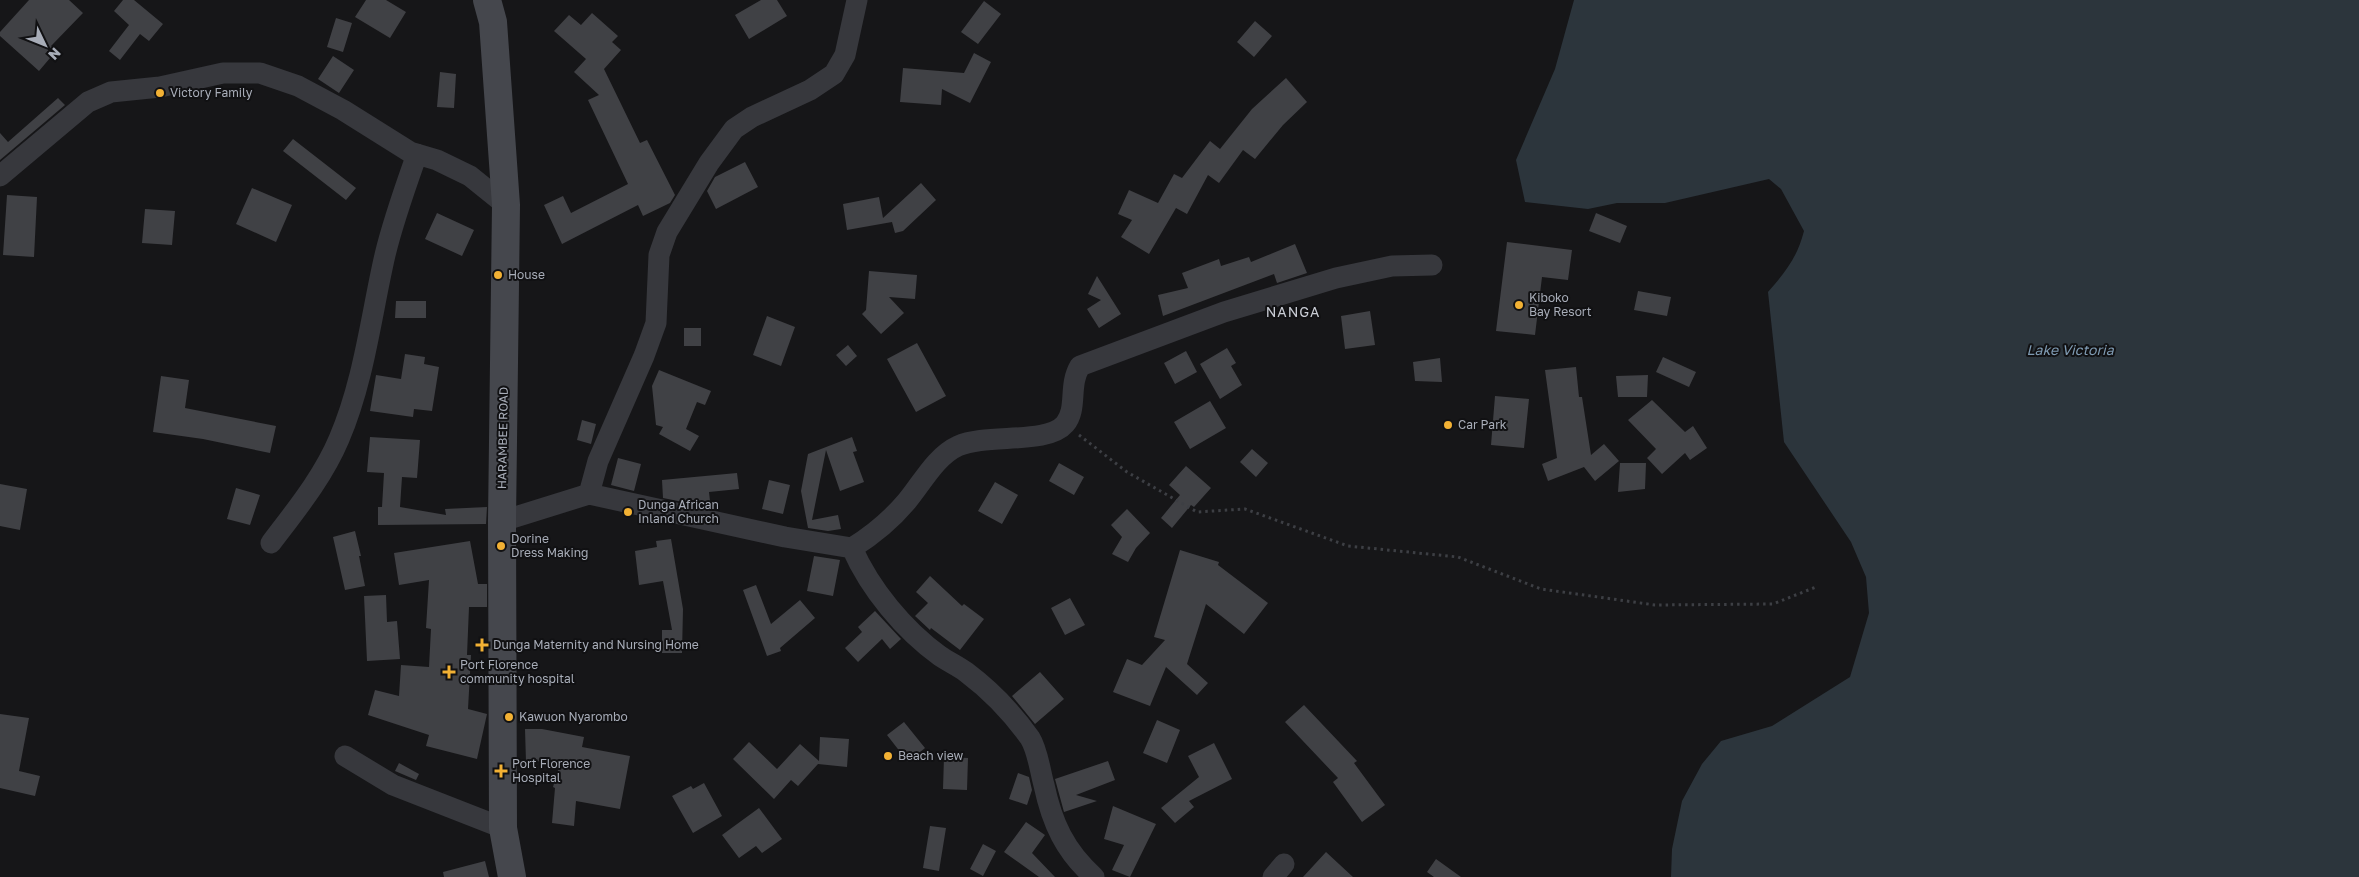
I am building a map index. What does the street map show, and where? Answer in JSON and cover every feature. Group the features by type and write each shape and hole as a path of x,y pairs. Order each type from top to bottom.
{"main road":[{"name":"HARAMBEE ROAD","path":"487,0 493,22 506,204 502,521 503,828 510,876"}],"street":[{"path":"589,494 598,461 641,364 656,323 659,255 667,232 709,163 734,129 752,117 810,90 834,74 845,56 857,0"},
{"path":"0,176 88,102 111,92 160,87 223,73 260,73 298,86 416,154 436,160 470,176 506,204"},
{"path":"271,543 314,486 339,439 360,376 394,220 416,154"},
{"path":"502,521 589,494 775,535 852,548 874,535 905,503 946,453 960,445 980,440 1050,434 1064,424 1072,411 1074,377 1080,366 1224,312 1336,278 1392,266 1432,265"},
{"path":"852,548 860,566 884,599 912,632 940,656 966,672 994,697 1031,740 1048,804 1063,842 1078,863 1094,877"},
{"path":"345,756 393,785 503,828"}],"path":[{"path":"1064,424 1127,472 1197,512 1245,509 1348,546 1458,557 1541,590 1655,605 1773,604 1816,587"}],"water":[{"name":"Lake Victoria","path":"1574,0 2359,0 2359,877 1671,877 1672,849 1682,801 1702,764 1721,741 1772,726 1850,677 1869,613 1866,577 1851,542 1784,442 1768,292 1790,264 1798,249 1804,231 1781,189 1769,179 1665,203 1617,203 1588,209 1525,202 1516,160 1555,69"}],"building":[{"path":"29,0 69,0 83,13 51,46 56,51 39,71 0,36 0,32"},
{"path":"123,0 134,0 163,24 149,41 140,34 120,60 109,51 129,25 114,11"},
{"path":"366,0 386,0 406,12 390,38 355,17"},
{"path":"761,0 777,0 787,16 749,39 735,15"},
{"path":"984,1 1001,14 978,44 961,32"},
{"path":"592,13 618,36 612,42 621,50 604,69 640,143 647,140 675,195 670,203 643,216 638,205 562,244 544,205 563,196 571,213 628,184 588,100 599,95 574,72 586,59 554,31 569,15 581,25"},
{"path":"336,18 352,23 343,52 327,47"},
{"path":"1255,21 1272,36 1254,57 1237,42"},
{"path":"974,53 991,62 970,103 942,89 941,105 900,102 903,68 964,73"},
{"path":"333,56 354,70 339,93 318,79"},
{"path":"440,72 456,74 454,108 437,107"},
{"path":"1286,78 1307,102 1283,125 1255,159 1243,150 1219,183 1208,175 1187,214 1176,208 1149,254 1121,237 1132,220 1118,214 1129,190 1158,203 1174,174 1182,178 1210,141 1220,149 1252,109"},
{"path":"58,98 65,105 0,160 0,133 8,142"},
{"path":"293,139 356,188 346,200 283,151"},
{"path":"745,162 758,187 716,209 707,191 715,177"},
{"path":"921,183 936,200 903,231 895,233 892,222 847,230 843,204 879,197 883,218"},
{"path":"252,188 292,205 276,242 236,224"},
{"path":"7,195 37,197 34,257 3,255"},
{"path":"145,209 175,211 172,245 142,243"},
{"path":"437,213 474,230 462,256 425,239"},
{"path":"1596,213 1627,226 1620,243 1589,231"},
{"name":"Kiboko Bay Resort","path":"1507,242 1572,250 1568,280 1542,277 1535,335 1496,331"},
{"path":"1295,244 1307,273 1277,283 1274,274 1163,316 1158,295 1188,288 1182,273 1219,259 1221,266 1249,257 1251,262"},
{"path":"869,271 917,275 915,299 889,297 904,313 881,334 862,314 866,310"},
{"path":"1097,276 1121,314 1099,328 1087,309 1101,300 1088,294"},
{"path":"1638,291 1671,297 1667,316 1634,310"},
{"path":"396,301 426,301 426,318 395,318"},
{"path":"1370,311 1375,345 1345,349 1341,316"},
{"path":"767,316 795,327 781,366 753,355"},
{"path":"684,328 701,328 701,346 684,346"},
{"path":"917,343 946,396 916,412 887,359"},
{"path":"848,345 857,356 846,366 836,355"},
{"path":"1227,348 1236,363 1231,366 1242,385 1220,399 1200,364"},
{"path":"1186,351 1197,372 1175,384 1164,363"},
{"path":"405,354 425,357 424,364 439,367 432,411 414,409 413,417 370,411 376,375 401,379"},
{"path":"1663,357 1696,372 1689,387 1656,372"},
{"path":"1440,358 1442,382 1415,381 1413,362"},
{"path":"1576,367 1579,397 1582,397 1591,455 1604,444 1619,461 1595,481 1584,467 1548,481 1542,464 1557,458 1545,370"},
{"path":"659,370 711,391 705,405 697,402 686,429 699,436 690,451 659,434 663,427 656,425 652,386"},
{"path":"1648,375 1647,397 1618,397 1616,376"},
{"path":"161,376 189,380 185,408 276,426 270,453 203,439 153,432"},
{"path":"1495,396 1529,399 1524,448 1491,445"},
{"path":"1652,400 1685,432 1693,426 1707,448 1690,460 1685,453 1662,474 1647,458 1656,449 1628,420"},
{"path":"1210,401 1226,428 1190,449 1174,422"},
{"path":"582,420 596,424 591,444 577,440"},
{"path":"370,437 420,440 417,478 402,477 400,507 446,515 445,509 487,507 486,524 378,525 378,507 382,507 384,473 367,472"},
{"path":"852,437 857,451 853,452 864,482 840,491 826,450 812,520 838,515 841,529 828,531 808,528 801,491 808,454"},
{"path":"1252,449 1268,463 1256,477 1240,462"},
{"path":"618,458 641,464 634,491 611,485"},
{"path":"1059,463 1084,477 1074,495 1049,481"},
{"path":"1620,463 1646,463 1645,489 1618,492"},
{"path":"1186,466 1211,488 1194,507 1191,505 1172,528 1161,518 1180,495 1169,485"},
{"path":"737,473 739,489 709,492 710,501 688,503 663,498 662,480"},
{"path":"769,480 790,485 783,514 762,509"},
{"path":"995,482 1018,495 1002,524 978,511"},
{"path":"0,484 27,489 20,530 0,526"},
{"path":"236,488 260,495 250,525 227,519"},
{"path":"1127,509 1150,533 1136,548 1128,562 1112,554 1122,537 1111,525"},
{"path":"355,531 365,586 345,590 333,537"},
{"path":"671,539 683,609 682,653 662,653 662,630 672,630 663,581 639,585 635,551 657,547 656,541"},
{"path":"470,541 478,584 487,584 487,607 469,607 467,655 471,655 468,709 487,714 477,759 426,746 429,735 368,715 375,690 399,696 401,665 429,667 431,629 426,628 429,580 399,585 394,553"},
{"path":"1180,550 1219,562 1218,565 1268,603 1244,634 1206,604 1187,664 1208,683 1197,695 1166,667 1150,706 1113,692 1127,659 1142,665 1165,640 1154,637"},
{"path":"814,556 840,560 833,596 807,591"},
{"path":"930,576 962,606 964,604 984,619 960,650 931,628 930,630 915,616 928,603 916,592"},
{"path":"756,585 771,624 800,600 815,618 780,648 781,651 767,656 743,590"},
{"path":"386,595 387,622 397,621 400,659 367,661 364,596"},
{"path":"1070,598 1085,625 1065,635 1051,608"},
{"path":"875,611 901,639 890,649 882,639 858,662 845,648 862,632 858,627"},
{"path":"1040,672 1064,699 1035,724 1012,696"},
{"path":"1304,705 1357,761 1354,763 1385,805 1362,822 1333,782 1338,778 1285,722"},
{"path":"0,714 29,718 19,771 40,776 35,796 0,788"},
{"path":"1157,720 1180,730 1167,763 1143,753"},
{"path":"904,722 925,748 908,762 887,735"},
{"path":"525,729 542,729 584,737 582,747 630,756 620,809 576,801 574,826 552,823 555,788 553,787 561,760 526,762"},
{"path":"820,737 849,739 847,767 818,764 798,786 791,780 774,799 733,759 749,742 777,769 800,744 819,761"},
{"path":"1214,743 1232,779 1189,801 1194,807 1175,823 1161,808 1199,777 1188,756"},
{"path":"944,757 968,758 967,790 943,789"},
{"path":"1108,761 1115,780 1076,795 1097,801 1064,812 1055,779"},
{"path":"399,763 419,774 416,780 395,771"},
{"path":"1018,773 1029,777 1032,790 1027,805 1009,799"},
{"path":"704,783 722,816 693,833 672,796 691,786 693,789"},
{"path":"1113,806 1156,824 1130,877 1112,870 1124,845 1104,839"},
{"path":"759,808 782,839 762,853 756,846 739,858 722,835"},
{"path":"1026,822 1045,835 1032,853 1055,877 1039,877 1004,852"},
{"path":"930,826 946,828 939,871 923,868"},
{"path":"983,844 996,851 983,876 970,869"},
{"path":"1326,852 1353,877 1303,877"},
{"path":"1436,859 1461,877 1434,877 1427,872"},
{"path":"485,861 489,877 444,877 443,872"}],"place":[{"name":"Victory Family","path":"160,93"},
{"name":"House","path":"498,275"},
{"name":"Kiboko Bay Resort","path":"1519,305"},
{"name":"Car Park","path":"1448,425"},
{"name":"Dunga African Inland Church","path":"628,512"},
{"name":"Dorine Dress Making","path":"501,546"},
{"name":"Dunga Maternity and Nursing Home","path":"482,645"},
{"name":"Port Florence community hospital","path":"449,672"},
{"name":"Kawuon Nyarombo","path":"509,717"},
{"name":"Beach view","path":"888,756"},
{"name":"Port Florence Hospital","path":"501,771"}],"district":[{"name":"NANGA","path":"1293,312"}]}
